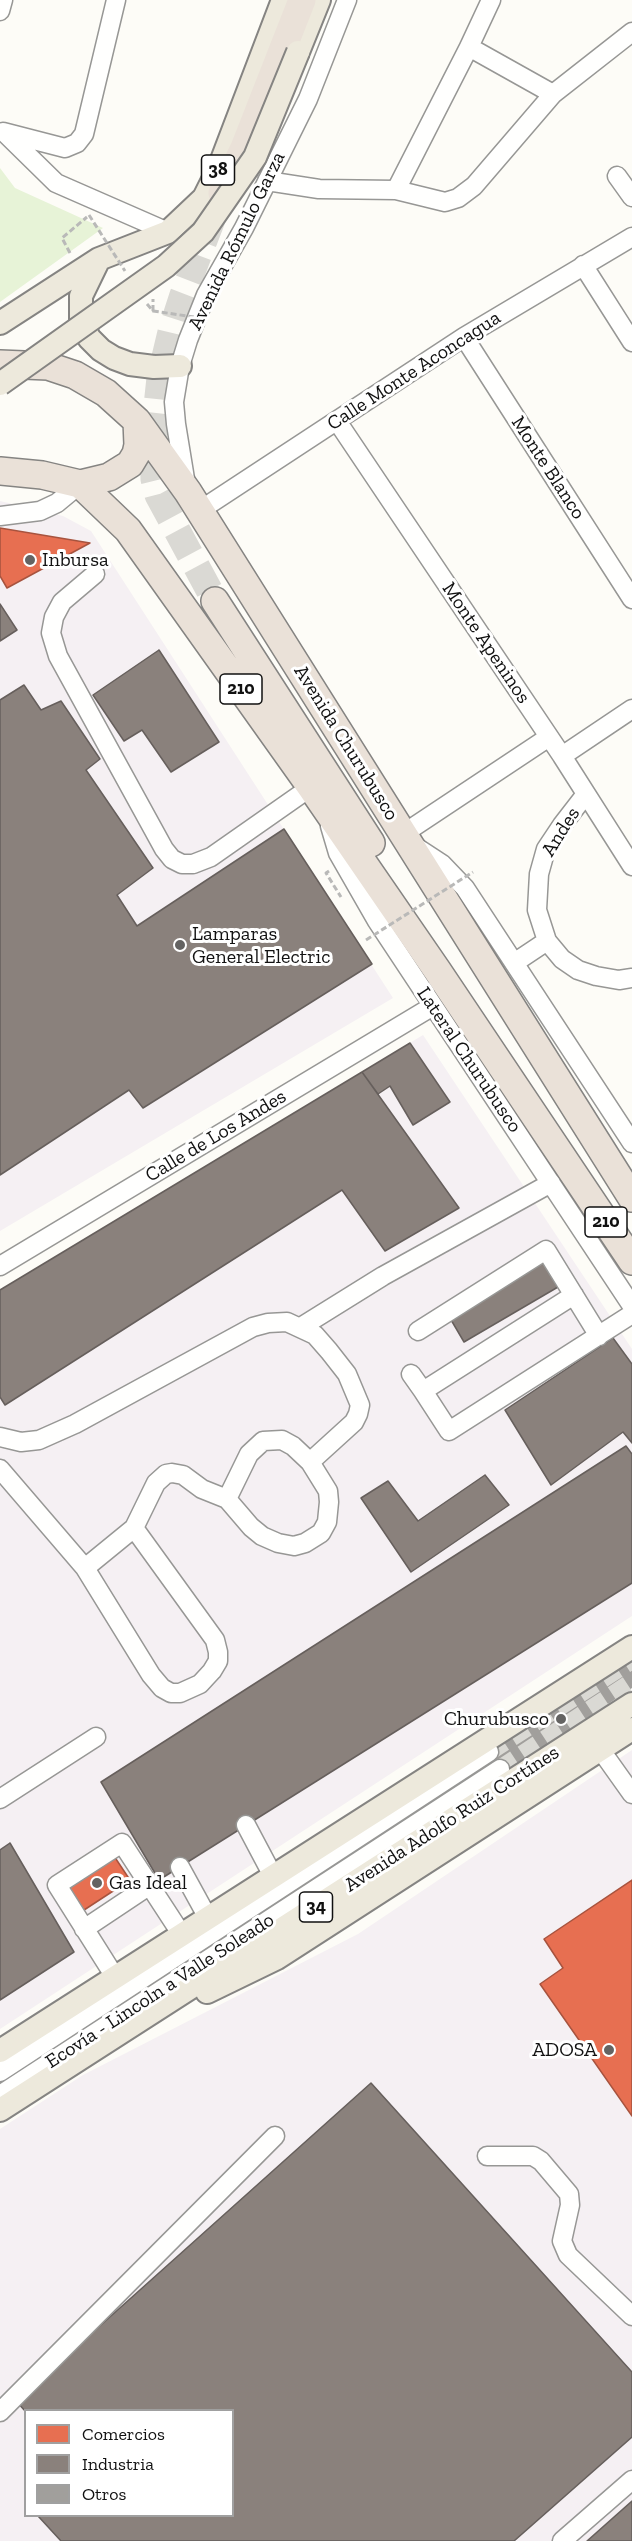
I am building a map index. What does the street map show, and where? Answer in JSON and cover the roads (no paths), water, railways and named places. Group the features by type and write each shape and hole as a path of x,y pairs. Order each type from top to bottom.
{"highway":[{"path":"222,194 244,148 302,0"},
{"name":"Avenida Churubusco","path":"0,364 48,366 75,375 106,393 137,421 194,502 632,1198"},
{"path":"0,471 42,475 80,484 109,477 130,464 136,454 137,421"},
{"name":"210","path":"80,484 128,530 317,796 581,1182 632,1261"},
{"path":"215,601 420,918 435,952 437,970"}],"main road":[{"name":"38","path":"0,323 99,259 168,232 194,210 210,189 283,0"},
{"name":"Avenida Rómulo Garza","path":"0,384 166,266 203,232 255,157 319,0"},
{"path":"99,259 81,296 81,319 89,338 107,354 130,364 154,367 180,366"},
{"name":"34","path":"0,2051 632,1647"},
{"name":"Avenida Adolfo Ruiz Cortínes","path":"0,2110 632,1704"},
{"path":"122,2032 277,1958 632,1728"}],"street":[{"path":"0,11 3,0"},
{"path":"2,130 64,148 77,143 84,134 116,0"},
{"name":"Avenida Rómulo Garza","path":"194,502 176,424 174,402 180,366 206,295 244,228 308,99 347,0"},
{"path":"396,190 491,0"},
{"path":"267,181 319,189 396,190 445,202 458,198 474,186 553,94 632,32"},
{"path":"469,47 553,94"},
{"path":"2,130 56,183 168,232"},
{"path":"617,176 632,197"},
{"name":"Calle Monte Aconcagua","path":"194,502 337,421 464,338 632,237"},
{"path":"583,265 632,342"},
{"name":"Monte Blanco","path":"464,338 632,599"},
{"name":"Monte Apeninos","path":"337,421 562,756 632,866"},
{"path":"0,516 40,512 57,503 80,484"},
{"path":"95,574 62,602 54,617 51,633 58,657 164,849 172,859 182,864 193,864 211,857 317,796"},
{"path":"562,756 632,710"},
{"path":"549,737 405,838 453,874 632,1143"},
{"name":"Andes","path":"586,794 546,849 539,874 537,910 547,940 562,959 578,970 596,976 619,980 632,978"},
{"name":"Lateral Churubusco","path":"317,796 338,854 377,921 632,1306"},
{"path":"514,963 547,940"},
{"name":"Calle de Los Andes","path":"0,1266 433,1006"},
{"path":"301,1327 383,1276 551,1184"},
{"path":"418,1330 546,1250 599,1336"},
{"path":"423,1391 574,1295"},
{"path":"411,1374 449,1431 632,1314"},
{"path":"0,1437 21,1442 39,1440 75,1424 253,1327 287,1322 315,1335 347,1374 360,1405 354,1422 310,1462"},
{"path":"85,1568 134,1528 151,1491 166,1474 183,1475 202,1489 227,1500 262,1536 294,1546 305,1543 321,1533 327,1522 328,1491 310,1462 293,1446 282,1440 263,1442 249,1454 242,1464 227,1500"},
{"path":"0,1468 85,1568 151,1676 171,1694 180,1693 200,1684 213,1671 218,1661 215,1640 134,1528"},
{"path":"0,1799 96,1737"},
{"path":"600,1749 632,1794"},
{"path":"0,2072 489,1752"},
{"name":"Ecovía - Lincoln a Valle Soleado","path":"0,2096 500,1769"},
{"path":"246,1825 273,1876"},
{"path":"115,1977 57,1885 122,1843 182,1935"},
{"path":"180,1867 208,1918"},
{"path":"84,1929 150,1886"},
{"path":"0,2412 275,2136"},
{"path":"488,2156 533,2156 541,2161 569,2194 570,2205 562,2241 568,2255 632,2316"},
{"path":"562,2541 632,2480"}],"tunnel":[{"path":"213,217 171,332 160,378 153,443 154,479 158,495 215,601"},
{"path":"489,1752 632,1660"},
{"path":"500,1769 632,1682"}],"place":[{"name":"Inbursa","path":"30,560"},
{"name":"Lamparas General Electric","path":"180,945"},
{"name":"Churubusco","path":"561,1719"},
{"name":"Gas Ideal","path":"97,1883"},
{"name":"ADOSA","path":"609,2050"}]}
